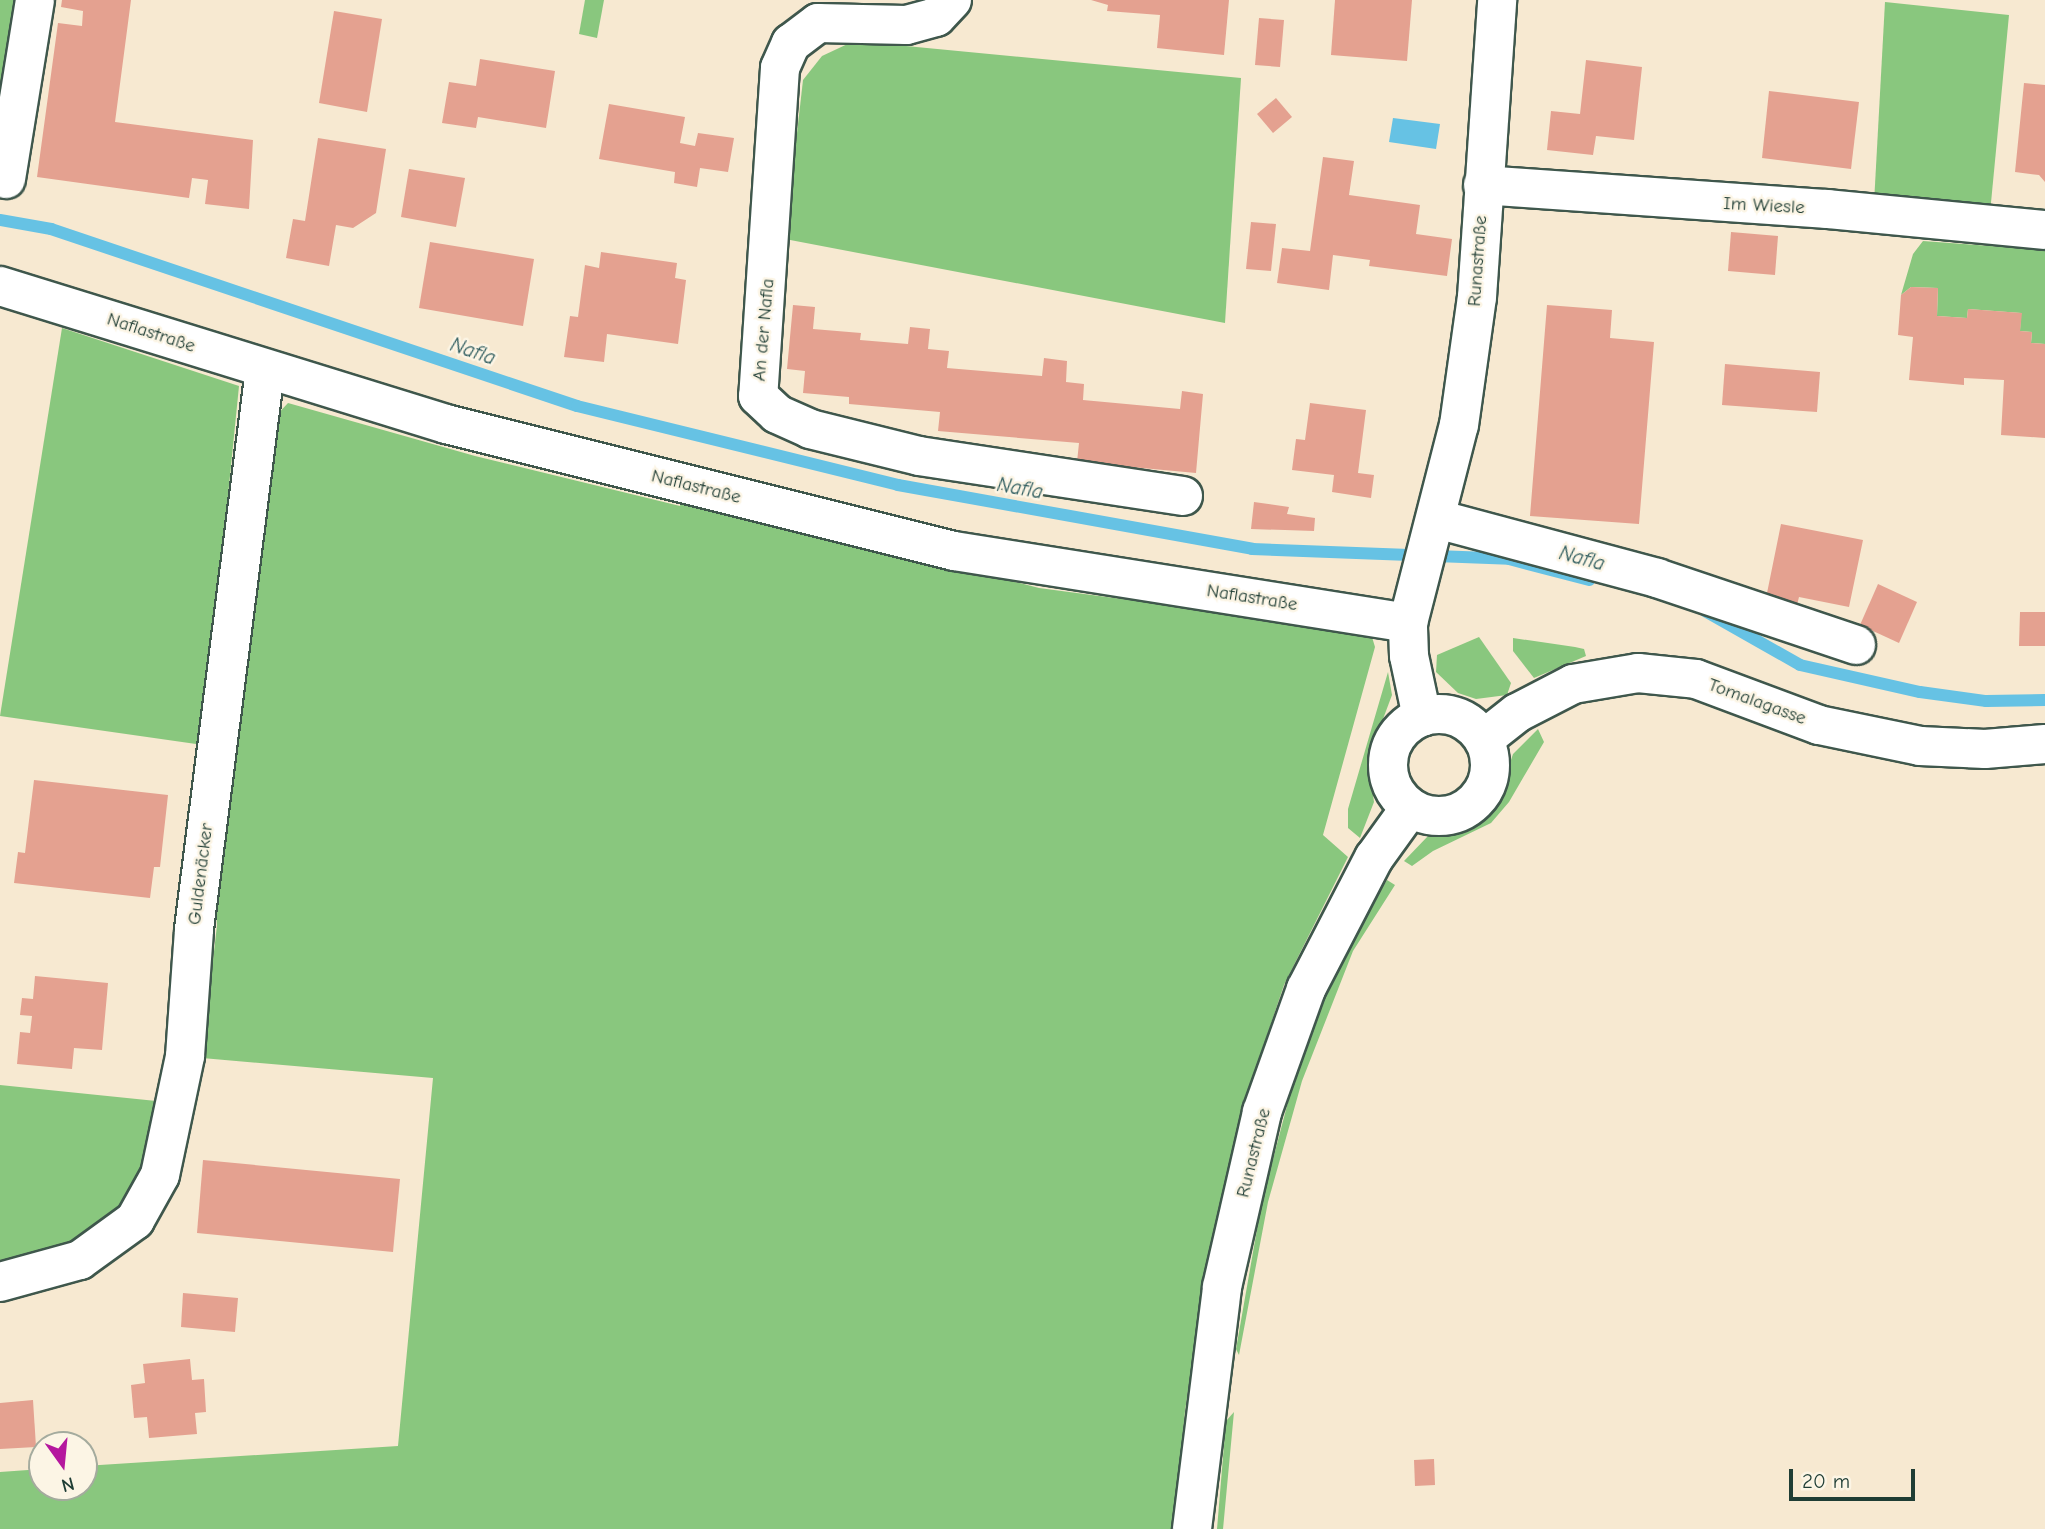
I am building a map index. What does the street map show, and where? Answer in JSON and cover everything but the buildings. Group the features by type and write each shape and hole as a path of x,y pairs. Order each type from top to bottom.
{"street":[{"path":"6,179 35,0"},
{"name":"An der Nafla","path":"952,0 936,17 906,25 818,23 791,43 780,68 758,396 777,414 810,429 919,456 1183,496"},
{"name":"Runastraße","path":"1422,717 1409,656 1408,623 1416,579 1433,531 1459,425 1477,297 1497,0"},
{"name":"Im Wiesle","path":"1483,185 1827,209 2045,230"},
{"name":"Naflastraße","path":"0,286 446,424 954,551 1408,623"},
{"name":"Guldenäcker","path":"0,1282 79,1260 135,1220 160,1175 185,1056 196,915 265,370"},
{"path":"1433,531 1657,578 1856,645"},
{"name":"Tomalagasse","path":"1484,739 1517,713 1573,684 1638,673 1696,679 1819,725 1920,746 1985,749 2045,744"},
{"path":"1422,717 1457,717 1484,739 1490,772 1474,802 1443,817 1410,808 1390,783 1387,766 1397,736 1422,717"},
{"name":"Runastraße","path":"1192,1529 1222,1287 1262,1112 1311,978 1374,858 1410,808"}],"green space":[{"path":"0,0 20,0 0,129"},
{"path":"585,0 604,0 597,38 579,34"},
{"path":"1885,2 2009,15 1990,213 1874,203"},
{"path":"854,41 1241,78 1225,323 785,239 803,80 822,56"},
{"path":"1923,241 2045,250 2045,344 2031,343 2032,332 2020,331 2021,313 1968,309 1967,318 1937,316 1938,288 1911,287 1901,295 1913,254"},
{"path":"62,328 239,386 203,745 0,716"},
{"path":"288,403 475,456 680,506 683,497 1039,588 1152,603 1178,599 1364,631 1372,637 1375,647 1323,835 1348,857 1284,985 1241,1113 1204,1284 1185,1411 1174,1529 0,1529 0,1472 28,1470 28,1501 98,1501 98,1465 398,1446 433,1078 202,1058 217,925 214,893 274,418"},
{"path":"1479,637 1511,683 1507,695 1476,699 1458,693 1436,672 1437,655"},
{"path":"1513,638 1584,649 1586,656 1534,678 1513,651"},
{"path":"1388,672 1392,695 1368,759 1374,802 1360,838 1348,828 1348,809"},
{"path":"1538,729 1544,742 1509,802 1491,823 1433,851 1412,866 1404,861 1428,836 1467,828 1496,805 1513,754"},
{"path":"1387,880 1395,885 1353,951 1302,1081 1268,1202 1239,1355 1236,1349 1262,1201 1293,1083 1317,1012 1359,923"},
{"path":"0,1085 166,1102 133,1195 66,1250 0,1264"},
{"path":"1234,1412 1223,1529 1217,1529 1226,1421"}],"water":[{"path":"1393,118 1440,124 1436,149 1389,142"}],"waterway":[{"name":"Nafla","path":"0,220 51,229 577,406 898,485 1252,549 1509,559 1589,580"},
{"name":"Nafla","path":"1705,611 1800,665 1920,692 1986,701 2045,700"}]}
